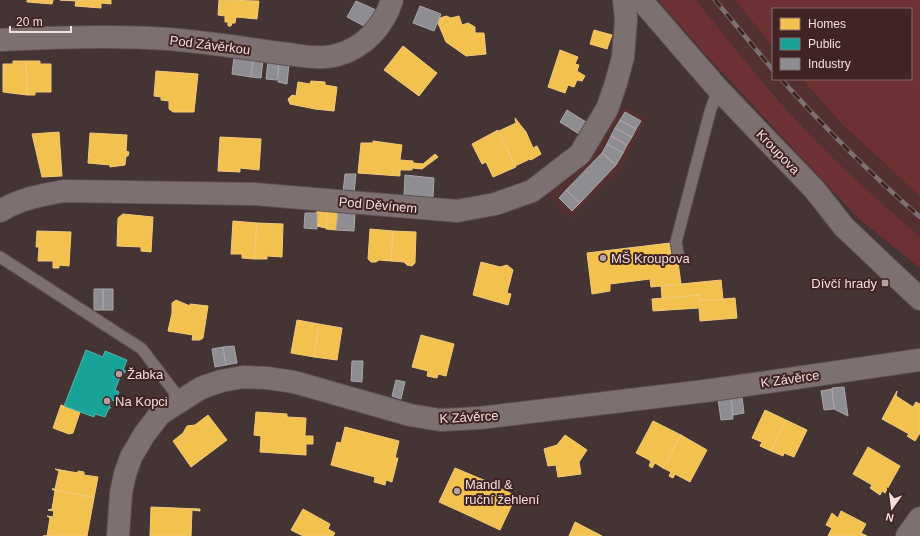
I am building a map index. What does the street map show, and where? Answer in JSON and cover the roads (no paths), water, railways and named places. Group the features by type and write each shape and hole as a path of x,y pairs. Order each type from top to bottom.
{"street":[{"name":"Pod Závěrkou","path":"0,40 63,37 169,39 306,56 336,56 353,50 371,36 388,11 392,0"},
{"name":"Pod Děvínem","path":"0,211 12,204 38,196 64,191 254,194 457,211 495,204 532,191 580,154 607,109 616,83 623,57 626,19 624,0"},
{"name":"Kroupova","path":"641,0 718,89 814,189 844,227 920,299"},
{"name":"K Závěrce","path":"118,536 121,493 131,457 144,435 160,414 200,388 221,381 243,378 267,378 294,382 410,415 440,420 480,418 705,391 920,360"},
{"path":"907,536 920,518"}],"lane":[{"path":"679,258 676,242 710,112 718,89"},
{"path":"0,257 142,349 181,401"}],"railway":[{"path":"715,0 772,69"},
{"path":"782,80 848,150 920,217"}],"place":[{"name":"MŠ Kroupova","path":"603,258"},
{"name":"Dívčí hrady","path":"885,283"},
{"name":"Žabka","path":"119,374"},
{"name":"Na Kopci","path":"107,401"},
{"name":"Mandl & ruční žehlení","path":"457,491"}]}
